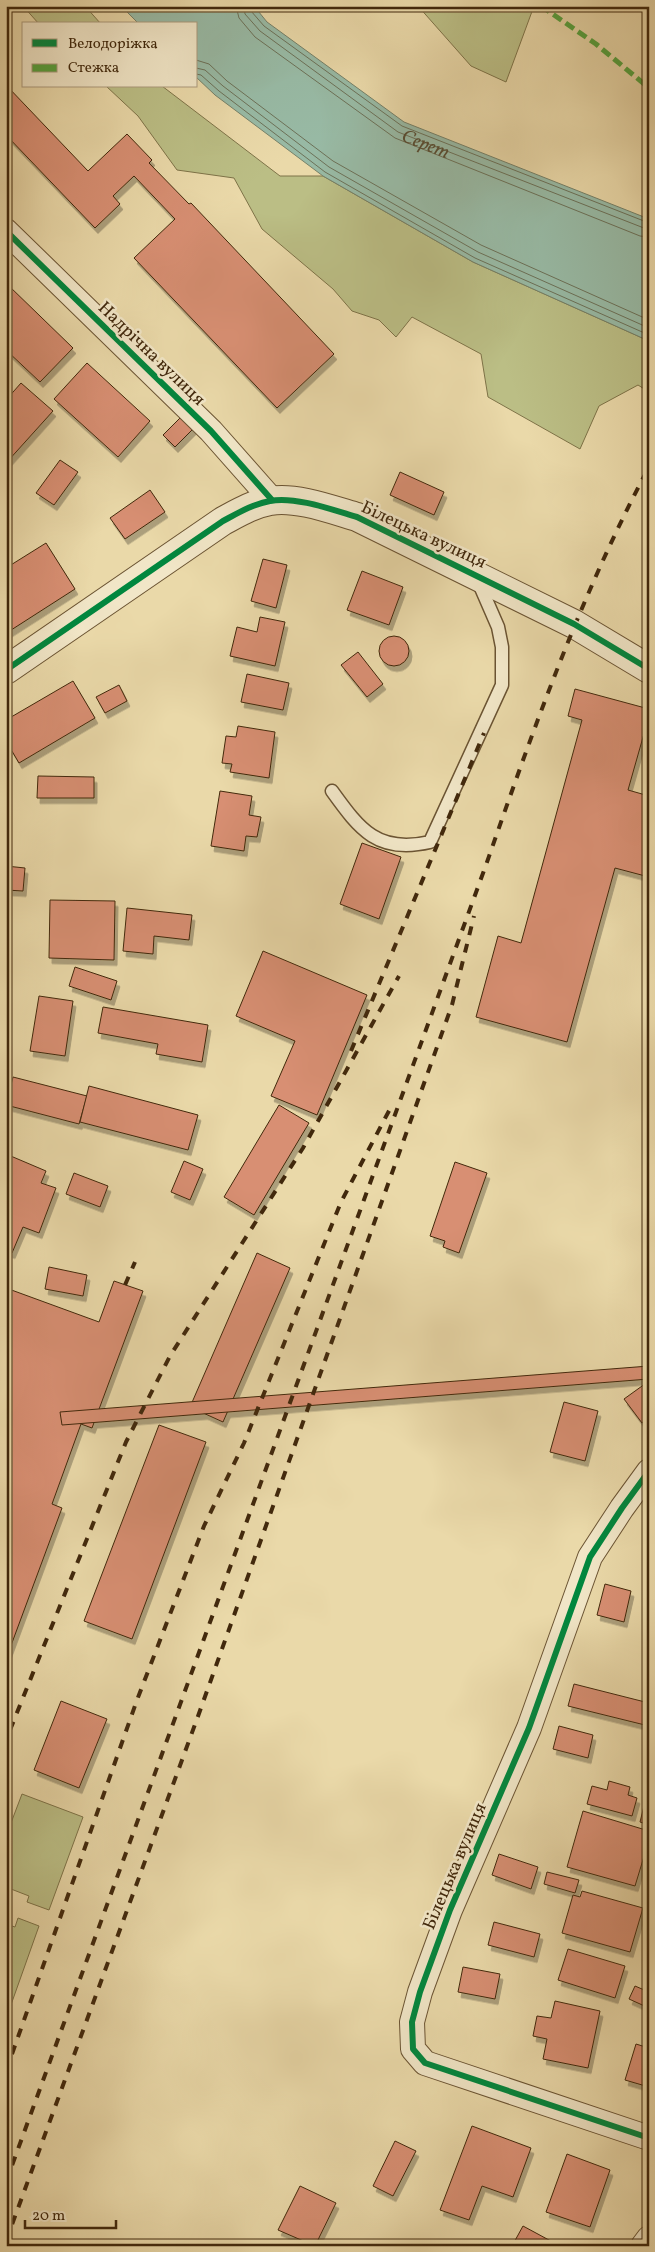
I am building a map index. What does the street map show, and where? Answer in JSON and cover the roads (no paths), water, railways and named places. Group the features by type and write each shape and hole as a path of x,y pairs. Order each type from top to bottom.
{"street":[{"name":"Надрічна вулиця","path":"6,232 211,431 272,500"},
{"name":"Білецька вулиця","path":"6,670 224,521 257,504 272,500 285,500 328,508 357,517 574,624 649,669"},
{"name":"Білецька вулиця","path":"649,1471 590,1557 529,1728 447,1919 420,1992 412,2022 413,2049 425,2063 649,2138"},
{"path":"643,2246 649,2238"}],"lane":[{"path":"332,791 363,831 373,837 383,842 410,846 430,842 502,685 502,647 498,627 475,574"}],"water":[{"name":"Серет","path":"121,6 254,6 267,22 404,122 649,219 649,341 473,262 323,176 215,95 198,79 198,22 137,22"}],"railway":[{"path":"6,2182 540,713 601,564 649,467"},
{"path":"351,1051 484,733"},
{"path":"6,2241 197,1719 452,1005 474,916"},
{"path":"10,1730 126,1442 170,1356 303,1148 399,976"},
{"path":"6,2071 137,1700 204,1526 244,1443 341,1202 391,1107"},
{"path":"125,1285 135,1262"}]}
